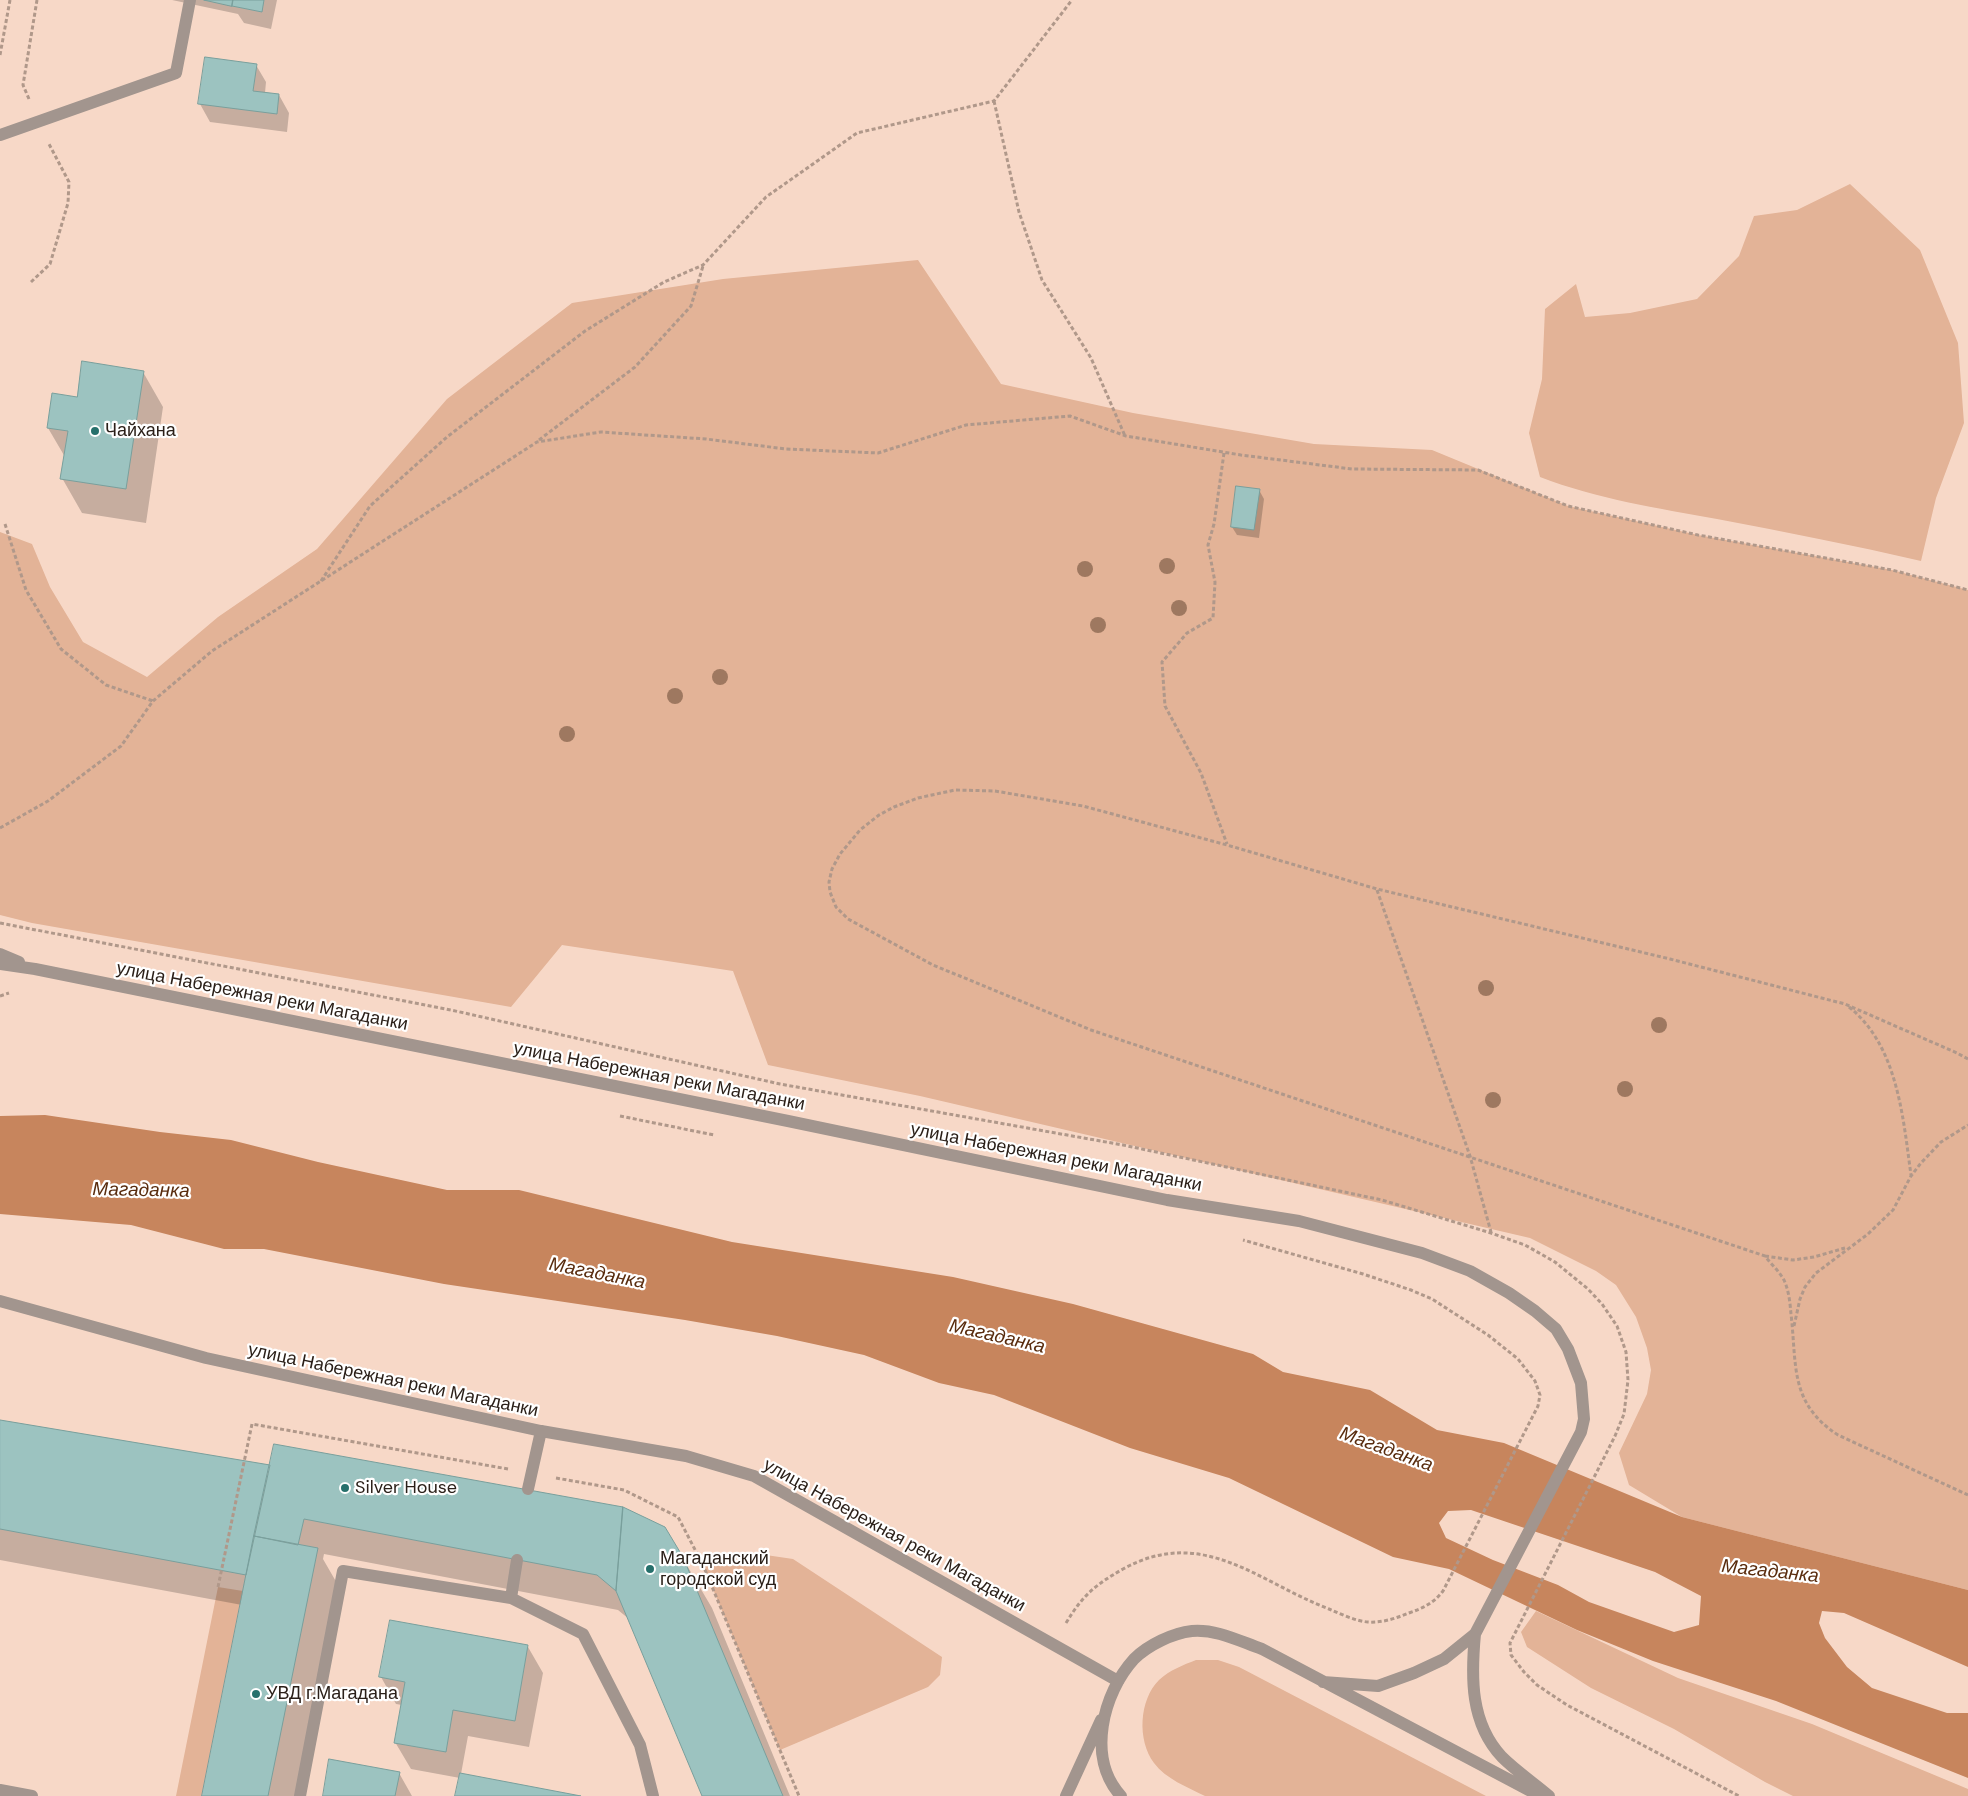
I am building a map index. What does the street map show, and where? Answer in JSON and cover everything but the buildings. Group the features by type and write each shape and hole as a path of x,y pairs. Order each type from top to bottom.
{"street":[{"path":"0,135 176,73 190,0"},
{"path":"0,954 36,969"},
{"path":"0,964 36,969"},
{"path":"0,972 36,969"},
{"name":"улица Набережная реки Магаданки","path":"36,969 779,1119 1167,1200 1299,1221 1422,1254 1470,1271 1509,1293 1535,1311 1556,1329 1568,1348 1581,1383 1584,1419 1581,1432 1475,1634 1444,1659 1414,1673 1378,1686 1323,1682"},
{"name":"улица Набережная реки Магаданки","path":"0,1301 206,1358 541,1431 686,1456 754,1476 1118,1681"},
{"path":"528,1489 541,1431"},
{"path":"511,1598 517,1560"},
{"path":"300,1796 344,1571 511,1598 583,1634 640,1745 653,1796"},
{"name":"улица Набережная реки Магаданки","path":"1106,1709 1118,1681 1135,1658 1160,1641 1191,1631 1215,1632 1262,1649 1540,1796"},
{"path":"1475,1634 1472,1671 1473,1687 1482,1723 1502,1757 1549,1796"},
{"path":"1066,1796 1106,1709"},
{"path":"1106,1709 1101,1748 1106,1771 1121,1796"},
{"path":"0,1790 32,1796"}],"path":[{"path":"0,55 10,0"},
{"path":"320,582 370,506 447,437 586,331 664,282 704,265 766,197 857,133 994,101 1072,0"},
{"path":"994,101 1019,212 1042,280 1091,358 1126,436"},
{"path":"0,828 48,801 121,746 153,701 212,651 537,442 635,367 692,306 704,265"},
{"path":"537,442 601,432 706,439 786,449 878,453 966,425 1070,416 1126,436 1224,452 1352,468 1478,470 1568,506 1698,535 1892,570 1968,590"},
{"path":"1224,452 1216,515 1208,545 1215,582 1213,618 1187,633 1162,662 1165,706 1201,773 1227,845"},
{"path":"5,524 26,590 61,649 106,685 153,701"},
{"path":"1848,1248 1814,1257 1793,1260 1765,1256 1470,1156 1420,1142 1091,1030 933,965 848,919 836,907 829,886 832,869 840,854 867,823 894,807 955,790 995,791 1083,806 1227,845 1377,890 1670,959 1845,1004 1968,1059"},
{"path":"1377,890 1470,1156 1492,1233"},
{"path":"0,923 451,1010 780,1084 1142,1149 1382,1200 1492,1233 1525,1245 1555,1262 1588,1289 1602,1304 1614,1321 1620,1334 1626,1352 1628,1380 1624,1414 1615,1436 1512,1640 1509,1650 1518,1665 1537,1685 1552,1695 1596,1722 1739,1796"},
{"path":"0,996 12,993"},
{"path":"1845,1004 1859,1015 1871,1029 1886,1057 1904,1126 1911,1176"},
{"path":"616,1115 720,1136"},
{"path":"1793,1331 1800,1299 1805,1287 1816,1273 1868,1234 1893,1210 1911,1176 1941,1142 1968,1125"},
{"path":"1053,1644 1078,1603 1101,1582 1153,1556 1178,1552 1212,1557 1247,1568 1311,1603 1353,1619 1368,1622 1389,1620 1437,1599 1540,1399 1535,1381 1523,1365 1503,1346 1432,1299 1398,1285 1324,1262 1237,1239"},
{"path":"1765,1256 1784,1281 1789,1296 1796,1370 1802,1396 1810,1409 1828,1428 1860,1445 1968,1495"}],"shaded area":[{"path":"1850,184 1920,250 1958,343 1964,423 1936,498 1921,561 1819,539 1627,502 1562,485 1540,477 1529,433 1542,379 1545,309 1576,284 1585,317 1630,313 1697,299 1739,256 1754,216 1797,210"},
{"path":"918,260 1001,384 1133,413 1314,444 1432,450 1568,506 1698,535 1892,570 1968,590 1968,1590 1682,1517 1629,1485 1619,1453 1647,1394 1651,1370 1647,1348 1636,1317 1616,1285 1596,1271 1530,1238 920,1096 768,1065 733,971 562,945 511,1007 32,923 0,915 0,532 32,544 50,587 83,642 147,677 218,617 317,549 447,399 572,303 723,279"},
{"path":"759,1554 793,1559 942,1657 940,1675 928,1687 780,1750 703,1565 729,1555"},
{"path":"218,1587 243,1591 202,1796 176,1796"},
{"path":"1536,1611 1678,1678 1812,1724 1968,1789 1968,1796 1793,1796 1765,1782 1674,1729 1591,1688 1527,1647 1521,1632"},
{"path":"1196,1660 1218,1660 1239,1667 1486,1796 1205,1796 1177,1782 1159,1769 1149,1754 1143,1732 1144,1709 1152,1688 1168,1673"}],"water":[{"name":"Магаданка","path":"45,1115 160,1132 231,1140 318,1162 447,1190 519,1190 732,1242 953,1277 1073,1304 1253,1354 1283,1372 1370,1390 1437,1430 1504,1443 1682,1517 1968,1590 1968,1667 1844,1613 1822,1611 1819,1623 1825,1638 1847,1667 1872,1688 1947,1713 1968,1713 1968,1778 1776,1701 1653,1661 1577,1630 1449,1569 1393,1557 1229,1478 1130,1448 994,1395 939,1383 864,1355 777,1336 685,1320 444,1284 264,1249 224,1249 131,1225 0,1214 0,1116","holes":["1471,1510 1655,1572 1701,1596 1699,1625 1674,1632 1589,1602 1558,1585 1493,1560 1446,1538 1439,1523 1448,1511"]}],"place":[{"name":"Чайхана","path":"95,431"},
{"name":"Silver House","path":"345,1488"},
{"name":"Магаданский городской суд","path":"650,1569"},
{"name":"УВД г.Магадана","path":"256,1694"}]}
